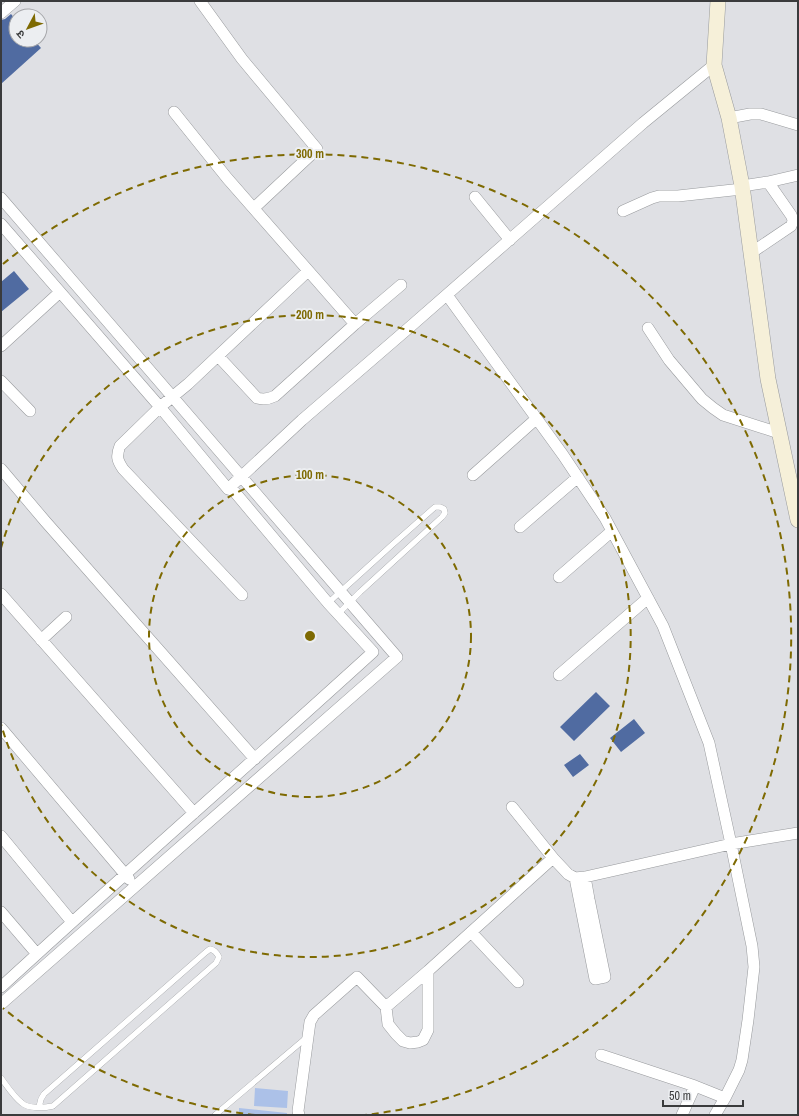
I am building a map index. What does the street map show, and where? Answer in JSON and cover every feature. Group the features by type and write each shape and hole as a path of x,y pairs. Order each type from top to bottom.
{"street":[{"path":"1,13 15,1"},
{"path":"200,1 242,59 317,149 254,208"},
{"path":"718,1 714,65 729,118 742,188 768,379 797,510"},
{"path":"228,489 302,420 643,123 714,65"},
{"path":"174,112 228,178 355,324"},
{"path":"729,118 750,114 760,114 798,125"},
{"path":"623,210 659,196 678,196 742,188 798,175"},
{"path":"751,253 791,226 793,223 791,214 768,182"},
{"path":"475,197 510,240"},
{"path":"1,198 397,657 1,1004"},
{"path":"1,225 160,407 228,489 233,490 328,603 373,652 255,759 124,874 1,987"},
{"path":"242,595 123,469 117,457 120,446 160,407 188,384 308,271"},
{"path":"218,356 257,398 263,400 269,399 275,396 401,285"},
{"path":"1,346 60,292"},
{"path":"447,295 578,477 605,518 663,626 709,743 752,946 754,967 744,1050 739,1070 715,1115"},
{"path":"648,328 669,360 702,399 713,408 723,415 779,433"},
{"path":"1,381 30,411"},
{"path":"473,475 536,419"},
{"path":"1,469 44,520 255,759"},
{"path":"520,527 578,477"},
{"path":"559,577 612,531"},
{"path":"1,594 194,813"},
{"path":"559,675 648,598"},
{"path":"41,640 66,617"},
{"path":"1,728 135,886"},
{"path":"512,807 553,858 568,874 580,877 731,844 798,833"},
{"path":"1,836 72,922"},
{"path":"386,1007 553,858"},
{"path":"580,877 605,976 595,979 580,877"},
{"path":"1,912 36,954"},
{"path":"471,932 518,982"},
{"path":"299,1115 298,1111 310,1022 314,1015 357,977 386,1007 388,1024 396,1034 403,1040 410,1043 418,1042 423,1040 428,1030 428,971"},
{"path":"601,1055 696,1086 725,1098"},
{"path":"682,1115 696,1086"}],"lane":[{"path":"328,603 435,507 440,506 444,509 445,513 442,517 338,614"},
{"path":"1,1078 22,1104 31,1107 39,1107 53,1106 216,963 219,957 218,954 214,950 210,949 206,952 44,1094 41,1098 39,1107"},
{"path":"215,1115 308,1037"}],"shaded area":[{"path":"255,1088 288,1091 287,1108 254,1106"},
{"path":"239,1108 287,1113 287,1115 239,1115"}],"building":[{"path":"8,16 8,48 41,48 1,84 1,20"},
{"path":"14,271 29,289 1,312 1,282"},
{"path":"596,692 610,706 574,741 560,727"},
{"path":"634,719 645,733 621,752 610,738"},
{"path":"580,754 589,765 573,777 564,765"}]}
